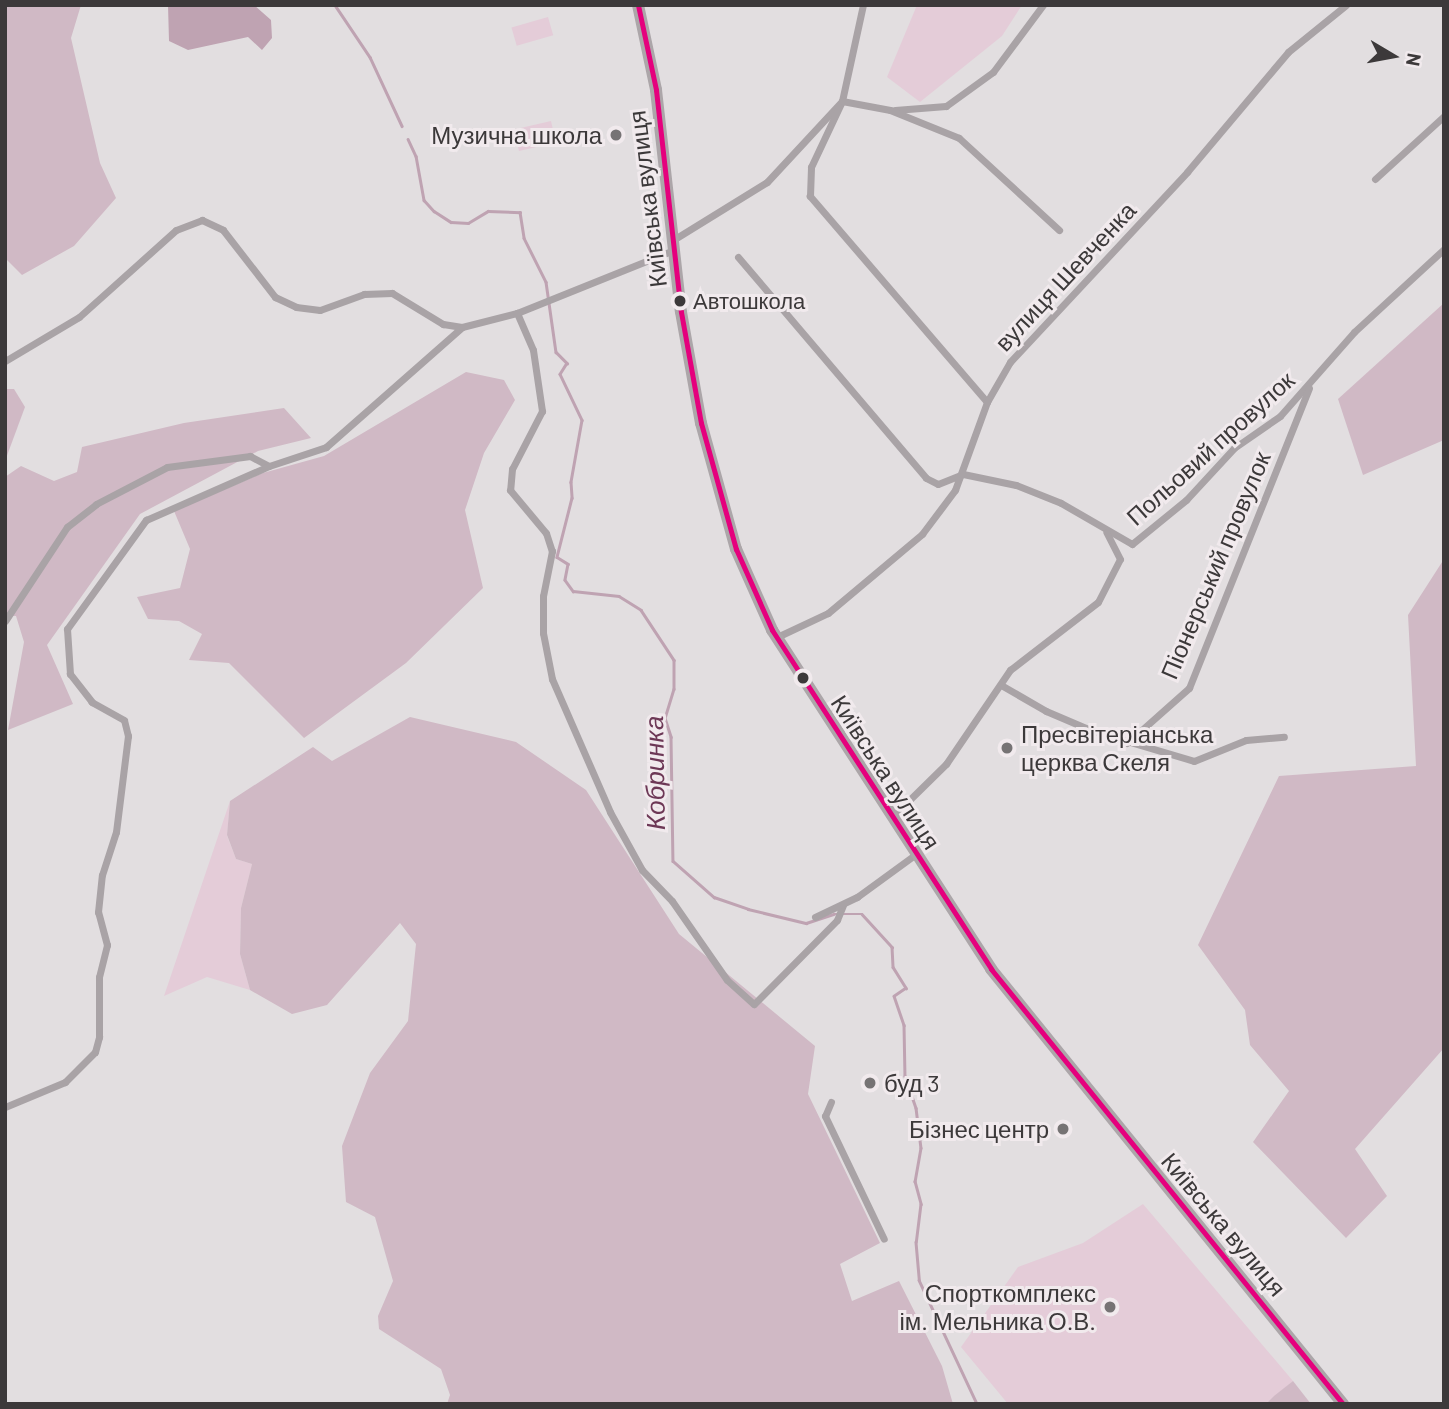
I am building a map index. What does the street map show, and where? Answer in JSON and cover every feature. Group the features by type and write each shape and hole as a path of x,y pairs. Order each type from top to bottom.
{"main road":[{"name":"Київська вулиця","path":"638,5 656,90 673,245 693,380 736,549 777,637 991,969 1343,1404"}],"street":[{"path":"863,5 842,101 811,166 810,196 987,402"},
{"path":"891,110 946,106 993,72 1042,5"},
{"name":"вулиця Шевченка","path":"777,637 828,613 922,534 963,474 987,402 1010,362 1187,172 1280,61 1346,5"},
{"path":"5,361 79,317 176,230 202,220 223,230 275,297 296,307 320,310 364,294 392,293 443,324 462,327 517,313 673,245 767,183 842,101"},
{"path":"842,101 891,110 959,138 1059,230"},
{"path":"1375,179 1444,116"},
{"name":"Польовий провулок","path":"963,474 1016,485 1061,503 1132,544 1312,383 1354,332 1444,248"},
{"path":"738,257 920,473 938,484 963,474"},
{"path":"517,313 533,350 542,411 512,469 510,490 545,533 552,551 543,596 543,633 552,679 570,712 610,812 642,870 672,901 727,980 754,1004 837,920 842,908"},
{"path":"5,1107 65,1082 94,1052 99,977 107,945 98,912 102,875 116,832 128,736 124,720 92,702 70,674 67,629 146,520 269,466 326,447 348,431 387,390 462,327"},
{"name":"Піонерський провулок","path":"1127,743 1189,688 1312,383"},
{"path":"5,621 67,527 96,504 167,467 250,456 269,466"},
{"path":"891,817 946,764 1010,670 1098,602 1120,559 1106,531"},
{"path":"1001,685 1046,711 1127,743 1194,761 1246,740 1284,737"},
{"path":"815,917 842,908 916,854"},
{"path":"831,1102 825,1116 884,1239"}],"shaded area":[{"path":"5,5 81,5 71,38 100,163 116,198 74,246 22,275 5,258"},
{"path":"168,5 254,5 271,20 272,38 262,50 248,37 188,50 169,41"},
{"path":"917,5 1022,5 1002,36 920,102 887,77"},
{"path":"548,17 553,35 517,46 511,27"},
{"path":"551,121 556,142 519,151 514,130"},
{"path":"1444,303 1444,440 1363,475 1338,399"},
{"path":"466,372 504,380 515,400 484,453 465,510 483,588 406,663 304,738 229,663 189,660 202,634 179,621 148,619 137,597 180,588 190,549 174,511 263,473 324,456"},
{"path":"5,389 14,389 25,407 5,461"},
{"path":"284,408 311,438 258,451 140,514 47,645 73,704 8,730 24,642 16,616 5,616 5,477 21,466 54,481 77,472 82,447 184,423"},
{"path":"1444,559 1444,1048 1355,1149 1387,1196 1346,1238 1253,1142 1289,1091 1250,1045 1245,1010 1198,945 1279,776 1416,766 1408,615"},
{"path":"410,717 516,742 586,790 679,934 815,1046 808,1094 880,1243 840,1264 852,1301 899,1281 942,1366 953,1404 447,1404 450,1395 441,1369 379,1329 378,1316 393,1281 375,1217 346,1202 342,1146 370,1073 408,1021 416,944 400,923 327,1005 292,1014 250,990 240,954 241,908 252,864 236,859 227,835 230,801 313,747 332,761"},
{"path":"230,801 227,836 236,859 252,864 241,908 240,954 250,990 207,977 164,996"},
{"name":"Спорткомплекс ім. Мельника О.В.","path":"1143,1204 1293,1381 1266,1404 1008,1404 961,1347 1018,1267 1083,1243"},
{"path":"1293,1381 1311,1404 1266,1404 1274,1396"}],"waterway":[{"name":"Кобринка","path":"335,5 370,57 402,126"},
{"name":"Кобринка","path":"408,139 416,156 424,200 434,211 451,222 468,223 488,211 520,212 524,238 546,282 556,352 567,363 560,374 582,420 571,482 572,498 557,557 568,564 565,580 573,591 619,596 641,610 674,660 674,689 665,718 671,737 673,861 714,897 748,909 806,923 834,914 862,914 892,947 893,967 906,988 894,996 904,1025 905,1076 916,1108 921,1148 915,1181 921,1204 916,1242 919,1280 977,1404"}],"transit line":[{"path":"638,5 656,90 681,312 701,423 736,549 772,630 991,969 1343,1404"}],"place":[{"name":"Музична школа","path":"616,135"},
{"name":"Автошкола","path":"680,301"},
{"name":"Пресвітеріанська церква Скеля","path":"1007,748"},
{"name":"буд 3","path":"870,1083"},
{"name":"Бізнес центр","path":"1063,1129"},
{"name":"Спорткомплекс ім. Мельника О.В.","path":"1110,1307"}]}
